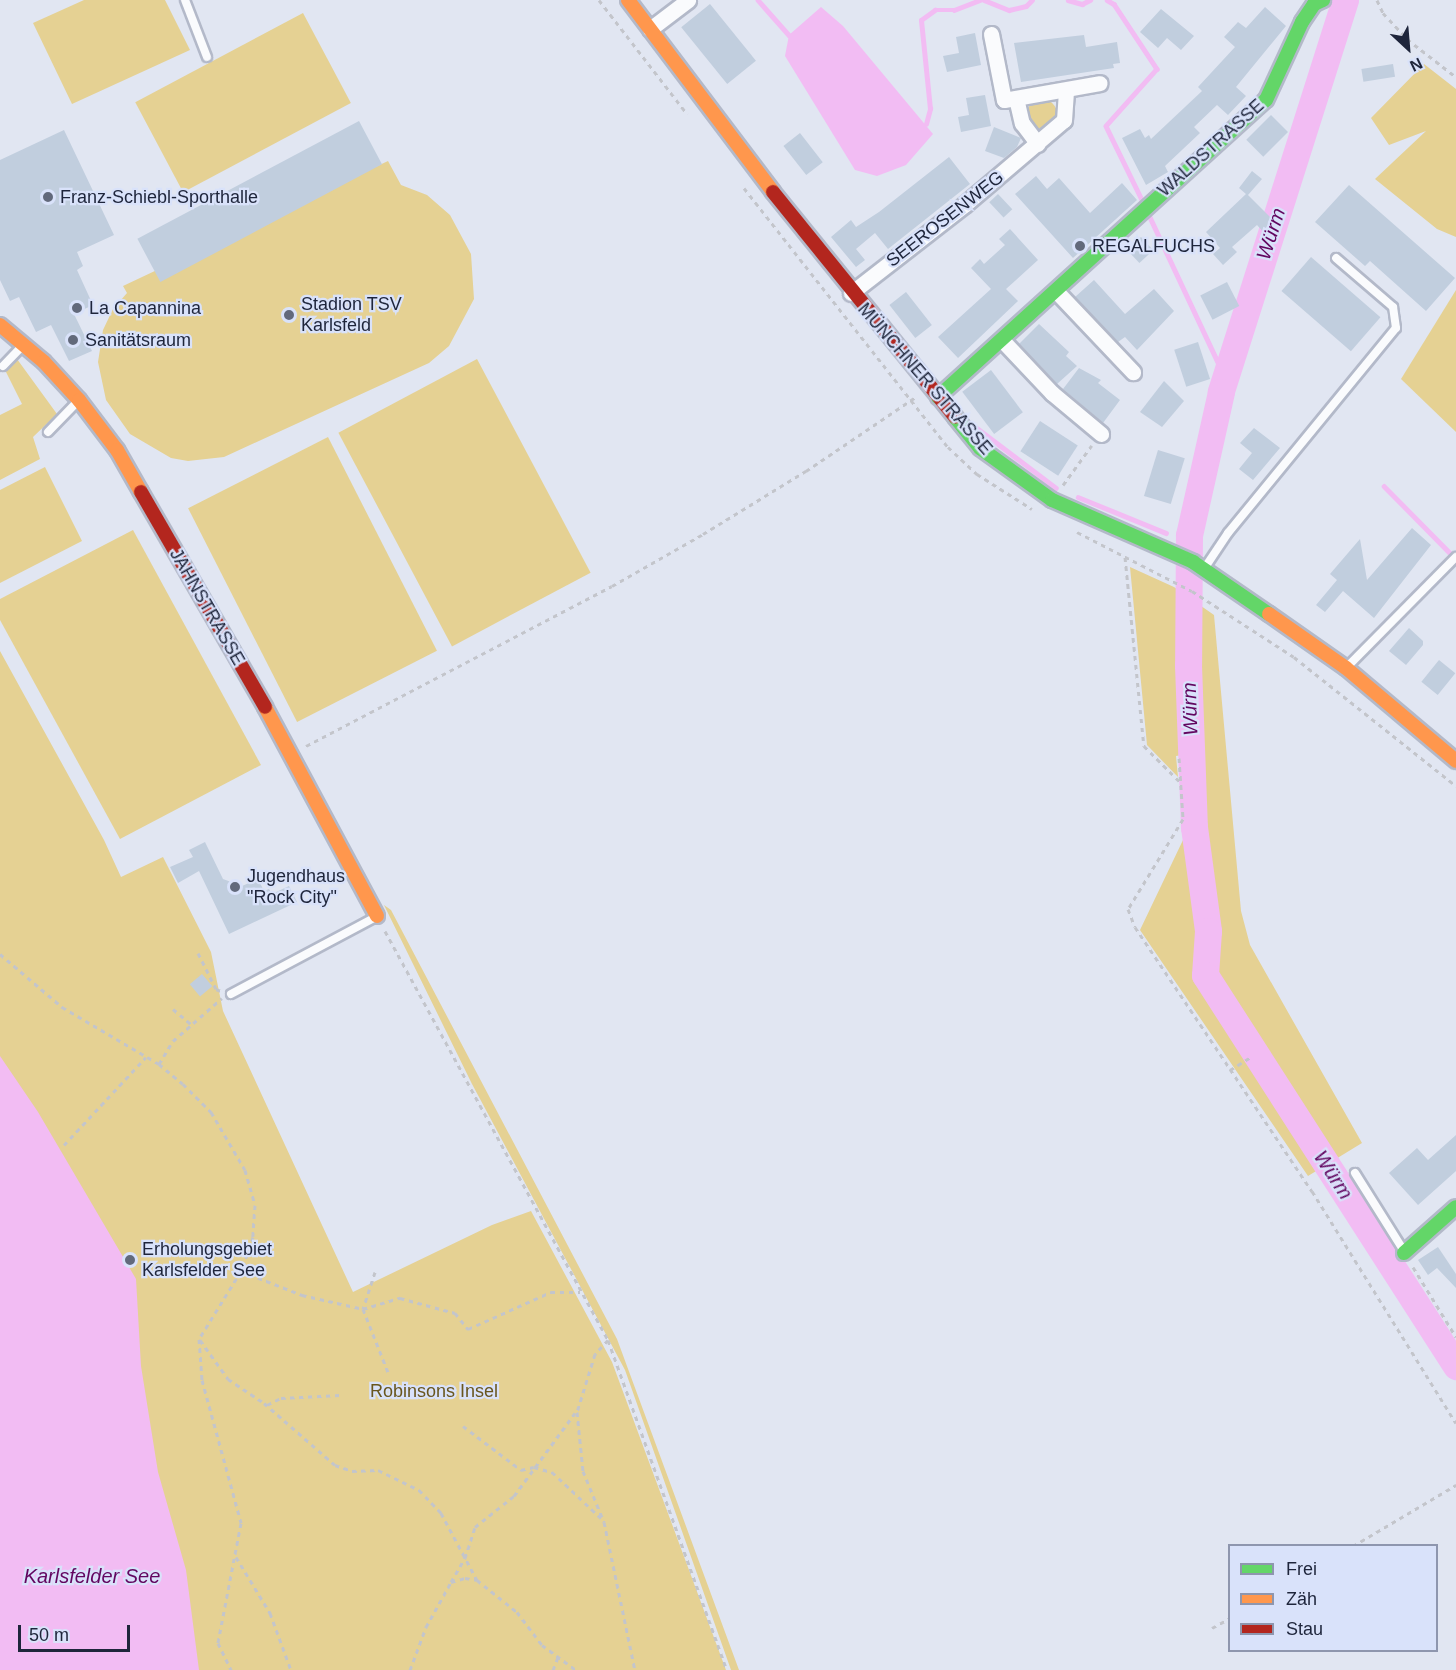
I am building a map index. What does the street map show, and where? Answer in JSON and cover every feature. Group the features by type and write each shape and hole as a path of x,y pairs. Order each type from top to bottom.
{"street":[{"name":"MÜNCHNER STRASSE","path":"628,0 725,133 851,292 980,448 1052,500 1176,552 1198,566 1346,668 1456,761"},
{"path":"650,29 688,0"},
{"name":"WALDSTRASSE","path":"938,397 1266,100 1302,22 1314,4 1323,0"},
{"path":"991,34 1004,100 1100,83"},
{"name":"SEEROSENWEG","path":"851,292 1038,144 1064,120 1066,90"},
{"path":"1016,98 1023,123 1038,144"},
{"path":"1056,291 1133,372"},
{"name":"JAHNSTRASSE","path":"0,325 79,400 117,450 292,754 377,916"},
{"path":"1002,340 1052,393 1101,434"},
{"path":"1404,1253 1456,1207"}],"lane":[{"path":"185,0 207,57"},
{"path":"1198,566 1228,533 1396,328 1393,307 1336,258"},
{"path":"3,366 23,345"},
{"path":"48,432 79,400"},
{"path":"1346,668 1456,557"},
{"path":"231,994 377,916"},
{"path":"1355,1173 1404,1253"}],"path":[{"path":"599,0 694,123"},
{"path":"1377,0 1383,13 1407,39 1456,77"},
{"path":"292,754 622,581 806,471 909,401 738,180"},
{"path":"1052,500 1101,434"},
{"path":"1125,556 1144,746 1181,783"},
{"path":"1169,579 1192,591 1294,657 1456,786"},
{"path":"1179,758 1183,819 1128,909 1135,927 1312,1191 1456,1423"},
{"path":"377,916 608,1340 728,1670"},
{"path":"159,1064 173,1041 229,993 216,989 198,953"},
{"path":"0,954 62,1007 159,1064 210,1112 245,1170 255,1205 253,1237 241,1271 199,1339 202,1380 241,1523 218,1643 231,1670"},
{"path":"173,1008 191,1024"},
{"path":"64,1145 146,1057"},
{"path":"1230,1070 1251,1057"},
{"path":"1404,1253 1456,1337"},
{"path":"241,1271 302,1295 363,1309 400,1298 454,1313 468,1329 552,1292 580,1292"},
{"path":"375,1272 363,1309 388,1372"},
{"path":"199,1339 228,1379 267,1405 335,1465 352,1472 378,1470 418,1490 441,1513 477,1580 518,1612 542,1645 576,1670"},
{"path":"410,1670 426,1627 465,1558 475,1527 514,1496 577,1412 595,1354 608,1340"},
{"path":"267,1405 281,1398 340,1395"},
{"path":"577,1412 583,1471 604,1522 635,1670"},
{"path":"463,1426 520,1470 534,1467 552,1472 604,1522"},
{"path":"1355,1544 1456,1485"},
{"path":"236,1557 270,1613 291,1670"},
{"path":"451,1582 465,1578 477,1580"},
{"path":"1212,1628 1228,1619"},
{"path":"553,1670 558,1658"}],"green space":[{"path":"84,0 165,0 190,50 72,104 33,23"},
{"path":"303,13 351,103 183,192 135,102"},
{"path":"1424,64 1456,89 1456,237 1437,229 1375,179 1426,131 1389,145 1371,118"},
{"path":"1042,99 1053,103 1057,114 1053,125 1042,129 1031,125 1027,114 1031,103"},
{"name":"Stadion TSV Karlsfeld","path":"388,161 401,185 427,195 450,215 471,254 474,299 449,346 429,363 224,457 188,461 171,458 130,434 106,400 98,362 103,330 113,309 127,293 123,286"},
{"path":"1456,290 1456,432 1401,379"},
{"path":"17,359 57,414 33,437 40,459 0,480 0,415 22,404 3,366"},
{"path":"477,359 591,573 452,646 338,433"},
{"path":"328,437 437,651 297,722 188,508"},
{"path":"45,467 82,541 0,583 0,490"},
{"path":"133,530 261,765 120,839 0,620 0,599"},
{"path":"1130,567 1174,587 1214,615 1241,911 1250,945 1362,1143 1308,1176 1140,930 1183,840 1186,820 1182,755 1176,756 1178,777 1147,745"},
{"name":"Robinsons Insel","path":"0,651 104,840 121,877 163,857 211,952 223,1011 353,1292 492,1225 531,1211 612,1362 726,1670 0,1670"},
{"path":"384,905 391,910 617,1339 739,1670 731,1670 625,1370 472,1084"}],"water":[{"path":"821,7 843,26 933,134 906,165 877,176 855,170 785,56 789,35"},
{"name":"Karlsfelder See","path":"0,1056 38,1112 136,1279 141,1366 158,1472 186,1570 199,1670 0,1670"}],"building":[{"path":"710,4 756,61 727,84 681,27"},
{"path":"1265,7 1286,26 1236,87 1246,96 1228,115 1217,105 1194,127 1200,133 1165,166 1168,172 1146,185 1122,138 1140,129 1145,138 1149,135 1151,139 1202,91 1198,87 1235,47 1224,37 1238,22 1246,28"},
{"path":"1161,9 1194,36 1181,50 1167,38 1158,48 1140,32"},
{"path":"975,33 981,65 947,72 943,56 959,53 956,37"},
{"path":"1084,35 1086,47 1117,42 1120,63 1113,64 1114,68 1021,82 1014,43"},
{"path":"1393,64 1395,77 1363,82 1361,69"},
{"path":"985,95 991,126 961,132 958,117 969,115 966,98"},
{"path":"1271,115 1288,132 1263,157 1246,140"},
{"path":"359,121 382,164 160,282 137,239"},
{"path":"994,127 1021,138 1017,147 1004,158 985,151"},
{"name":"Franz-Schiebl-Sporthalle","path":"64,130 114,235 77,252 83,266 77,270 93,305 74,314 92,351 69,361 51,325 36,332 19,297 10,301 0,280 0,160"},
{"path":"800,133 823,162 806,175 783,146"},
{"path":"949,157 970,184 888,249 875,233 856,249 865,260 856,267 831,237 851,220 856,227 879,212"},
{"path":"1252,171 1262,179 1248,195 1271,218 1266,235 1257,225 1232,247 1237,252 1223,265 1213,254 1220,248 1206,232 1246,194 1239,188"},
{"path":"1036,176 1047,189 1059,178 1090,213 1122,183 1137,200 1073,258 1015,194"},
{"path":"1349,185 1455,278 1426,311 1370,261 1365,266 1315,222"},
{"path":"998,194 1012,209 1004,218 989,202"},
{"path":"1010,229 1038,260 1006,289 1018,301 958,358 938,337 991,289 971,268 980,259 984,264 1005,245 999,239"},
{"path":"1141,237 1153,250 1139,263 1127,250"},
{"path":"1311,257 1380,317 1351,351 1281,291"},
{"path":"1094,280 1125,314 1154,289 1174,311 1137,350 1125,337 1118,342 1075,297"},
{"path":"1227,282 1239,306 1213,320 1200,296"},
{"path":"906,292 932,325 915,338 889,305"},
{"path":"1039,324 1069,352 1066,356 1077,366 1057,384 1019,344"},
{"path":"1198,342 1210,379 1186,387 1174,350"},
{"path":"1079,368 1101,380 1098,383 1120,400 1103,423 1063,389"},
{"path":"991,370 1023,412 994,434 962,392"},
{"path":"1164,381 1184,401 1162,427 1140,412"},
{"path":"1040,421 1078,446 1058,476 1020,451"},
{"path":"1254,428 1280,448 1253,480 1239,469 1252,453 1240,443"},
{"path":"1158,450 1185,458 1171,504 1144,496"},
{"path":"1412,528 1431,545 1374,618 1343,591 1325,612 1316,605 1337,580 1330,574 1360,539 1367,580"},
{"path":"1409,628 1423,641 1423,645 1406,665 1389,651"},
{"path":"1439,660 1455,673 1438,695 1421,682"},
{"name":"Jugendhaus \"Rock City\"","path":"205,842 223,879 242,886 258,879 264,891 269,889 272,894 289,886 297,902 229,934 199,871 178,883 170,867 193,857 189,850"},
{"path":"202,974 212,986 200,997 190,984"},
{"path":"1456,1135 1456,1171 1418,1205 1389,1173 1417,1148 1428,1160"},
{"path":"1438,1247 1456,1274 1456,1288 1437,1268 1428,1275 1418,1260"}],"waterway":[{"path":"758,0 789,35"},
{"path":"926,124 930,109 921,20 935,10 954,10 980,0"},
{"path":"984,0 1009,10 1026,6 1032,0"},
{"path":"1068,0 1082,4 1090,0"},
{"path":"1107,0 1114,4 1157,69 1106,126 1144,204"},
{"name":"Würm","path":"1345,0 1221,392 1189,535 1188,665 1194,827 1208,931 1205,975 1456,1366"},
{"path":"1149,215 1225,377"},
{"path":"977,428 1056,488"},
{"path":"1384,486 1456,559"},
{"path":"1078,497 1166,533"},
{"name":"Würm","path":"1183,545 1189,549"}],"traffic: fast":[{"path":"938,397 1266,100 1302,22 1314,4 1323,0"},
{"path":"955,417 980,448 1052,500 1193,562 1269,614"},
{"path":"1404,1253 1456,1207"}],"traffic: slow":[{"path":"628,0 773,192"},
{"path":"0,325 44,362 79,400 117,450 141,492"},
{"path":"1269,614 1346,668 1456,761"},
{"path":"265,707 377,916"}],"traffic: jam":[{"path":"773,192 955,417"},
{"path":"141,492 265,707"}],"place":[{"name":"Franz-Schiebl-Sporthalle","path":"48,197"},
{"name":"REGALFUCHS","path":"1080,246"},
{"name":"La Capannina","path":"77,308"},
{"name":"Stadion TSV Karlsfeld","path":"289,315"},
{"name":"Sanitätsraum","path":"73,340"},
{"name":"Jugendhaus \"Rock City\"","path":"235,887"},
{"name":"Erholungsgebiet Karlsfelder See","path":"130,1260"}]}
